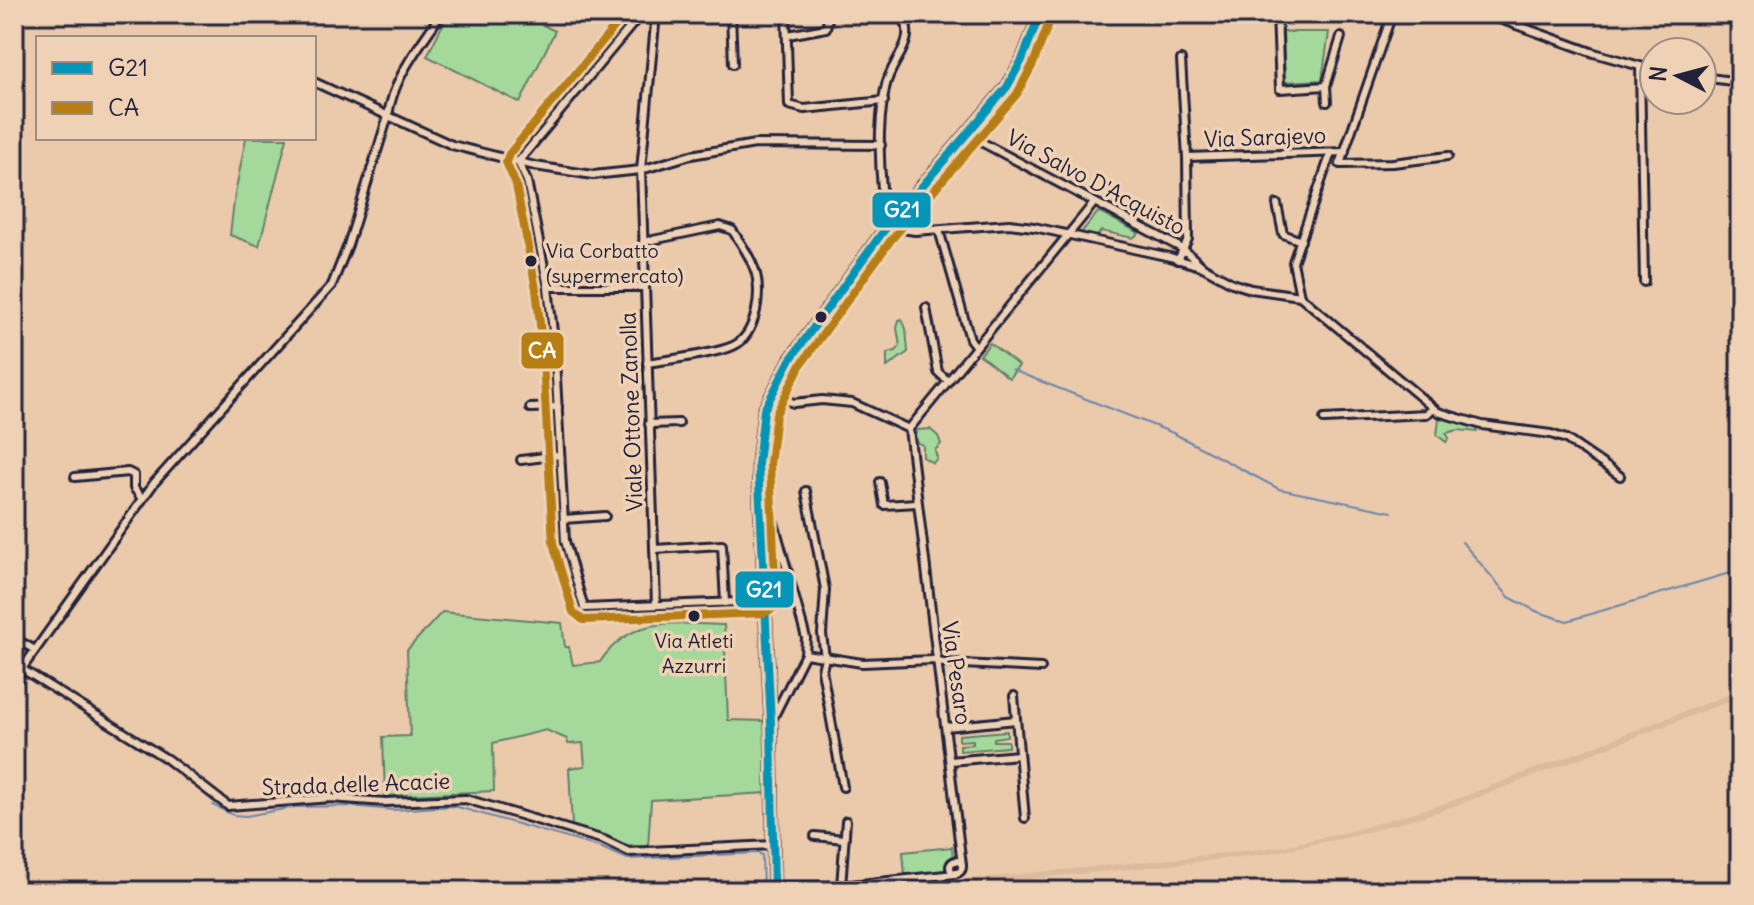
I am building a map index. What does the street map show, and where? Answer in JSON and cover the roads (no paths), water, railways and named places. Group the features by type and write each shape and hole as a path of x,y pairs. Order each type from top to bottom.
{"street":[{"path":"14,680 154,483 332,285 348,245 388,116 390,98 441,14"},
{"path":"518,162 641,14"},
{"name":"Viale Ottone Zanolla","path":"656,14 641,170 656,605"},
{"path":"731,14 733,64"},
{"path":"786,14 789,105 792,108 884,101"},
{"path":"788,35 826,28 829,14"},
{"path":"889,224 881,145 884,101 890,72 909,37 909,27 902,14"},
{"path":"846,821 841,886 774,888 771,723 758,464 764,410 790,360 889,224 1007,87 1022,60 1040,14"},
{"path":"1277,14 1280,89 1326,86"},
{"path":"1392,14 1340,164 1393,163 1448,156"},
{"path":"1486,14 1638,67"},
{"path":"1327,102 1326,86 1341,37"},
{"path":"1178,260 1188,239 1181,60"},
{"path":"1718,79 1740,82"},
{"path":"316,83 452,145 535,166 593,175 641,170 691,155 755,144 881,145"},
{"path":"1641,116 1644,282"},
{"name":"Via Salvo D'Acquisto","path":"968,135 1183,249 1203,267"},
{"name":"Via Sarajevo","path":"1187,157 1345,152"},
{"path":"1300,296 1293,262 1331,153"},
{"path":"518,162 527,181 548,287 565,541 584,608 764,601"},
{"path":"527,181 535,166"},
{"path":"772,395 794,403 822,400 852,403 909,429 1094,203"},
{"path":"1277,204 1283,234 1301,241"},
{"path":"889,224 904,229 939,230 1009,224 1068,234 1203,267 1241,287 1300,296 1433,409 1482,425 1533,431 1566,439 1620,476"},
{"path":"643,242 726,227 732,230 756,271 754,324 734,346 647,363"},
{"path":"939,230 968,331 976,347"},
{"path":"548,287 645,287"},
{"path":"926,308 938,372 948,381"},
{"path":"534,354 555,360"},
{"path":"530,408 558,407"},
{"path":"1324,419 1426,414 1433,409"},
{"path":"649,424 679,423"},
{"name":"Via Pesaro","path":"841,886 960,872 960,847 909,429"},
{"path":"521,460 560,455"},
{"path":"75,477 128,472 134,475 134,488 142,499"},
{"path":"880,482 884,505 917,503"},
{"path":"806,491 825,589 822,634 825,658 822,670 843,787"},
{"path":"760,493 767,497 806,638 805,654 771,723"},
{"path":"564,519 605,516"},
{"path":"654,549 722,545 725,603"},
{"path":"14,638 35,650"},
{"path":"805,654 862,663 937,661 1041,668"},
{"name":"Strada delle Acacie","path":"22,669 167,759 228,806 331,798 385,802 466,799 604,840 629,852 772,845"},
{"path":"1014,696 1025,818"},
{"path":"946,727 1016,720"},
{"path":"950,761 1019,755"},
{"path":"815,836 844,839"}],"waterway":[{"path":"1012,370 1173,433 1279,489 1392,512"},
{"path":"1462,542 1509,597 1538,612 1567,621 1740,570"},
{"path":"14,693 24,680"},
{"path":"213,805 233,815 246,816 295,807 350,806 393,810 454,806 602,848 628,859 758,853 762,855 763,891"}],"place":[{"name":"Via Corbatto (supermercato)","path":"531,261"},
{"name":"Via Atleti Azzurri","path":"694,616"}]}
